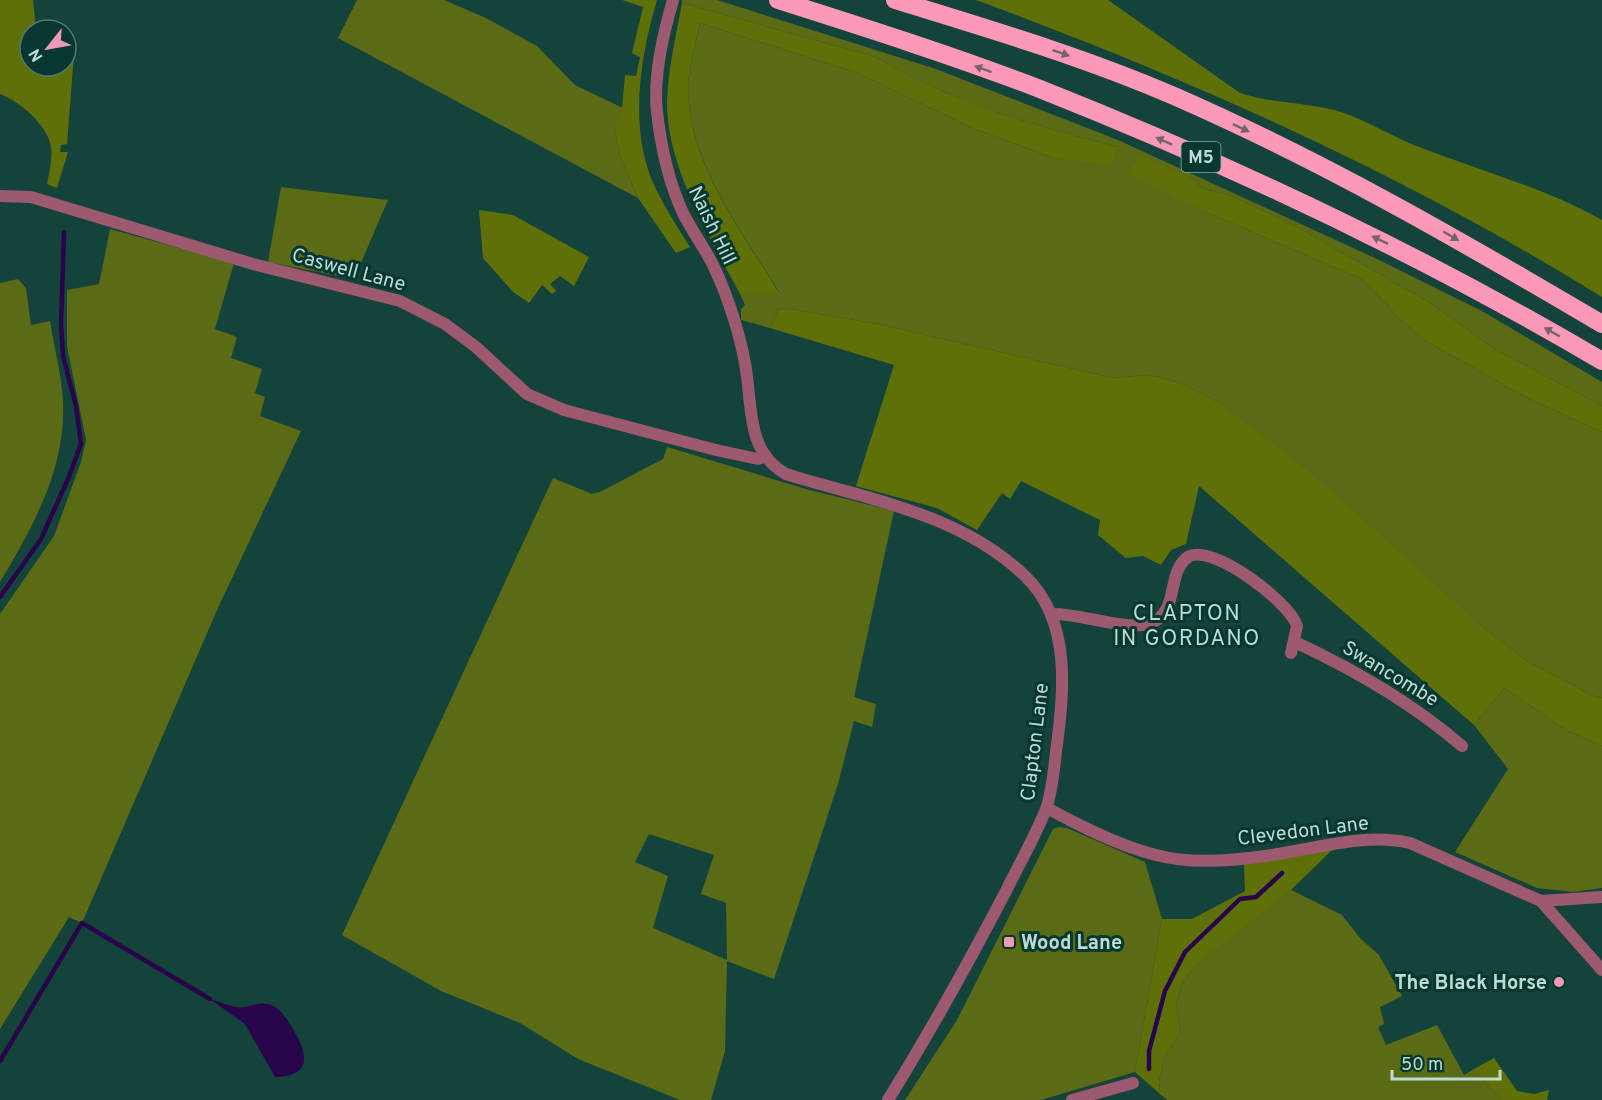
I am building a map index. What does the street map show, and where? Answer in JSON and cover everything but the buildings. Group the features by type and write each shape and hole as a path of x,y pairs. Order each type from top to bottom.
{"highway":[{"name":"M5","path":"778,0 915,44 1039,89 1286,194 1422,260 1602,361"},
{"name":"M5","path":"896,0 1058,51 1174,96 1329,170 1602,324"}],"street":[{"name":"Naish Hill","path":"672,3 660,59 657,109 666,167 683,213 713,266 736,329 744,356 753,431 766,456"},
{"name":"Caswell Lane","path":"0,195 31,197 253,264 400,301 445,324 476,347 527,394 555,406 716,450 758,459 766,456"},
{"name":"Clapton Lane","path":"766,456 786,474 904,506 952,528 1002,558 1024,576 1045,600 1052,614 1060,643 1062,694 1059,733 1047,807 976,950 888,1100"},
{"name":"Swancombe","path":"1052,614 1079,614 1136,626 1149,624 1158,619 1167,608 1184,561 1192,555 1212,557 1230,566 1288,609 1297,626 1293,648 1343,666 1420,712 1462,746"},
{"name":"Clevedon Lane","path":"1047,807 1132,847 1155,855 1179,859 1253,857 1341,842 1399,840 1433,852 1541,901 1602,970"},
{"path":"1541,901 1602,897"},
{"path":"1072,1100 1132,1083"}],"green space":[{"path":"0,0 33,0 35,18 18,18 18,78 72,78 67,144 61,145 60,152 68,152 57,188 47,184 51,166 51,147 44,130 24,108 0,94"},
{"path":"357,0 444,0 486,18 537,46 575,85 623,108 614,127 621,158 638,198 338,38"},
{"path":"622,0 657,0 642,69 639,118 647,165 655,187 690,247 676,253 638,198 621,158 614,127 622,108 625,75 636,76 640,57 632,53 643,7"},
{"path":"682,0 717,0 936,69 1118,140 1377,259 1482,311 1602,382 1602,406 1496,350 1432,304 1290,223 1229,195 1204,189 1188,176 1206,212 1362,279 1402,321 1426,341 1526,397 1602,432 1602,698 1591,695 1527,661 1479,624 1220,403 1182,384 1147,375 1113,378 878,324 784,308 778,310 770,328 741,320 741,309 745,305 740,294 779,292 719,194 697,142 690,114 688,86 700,23 858,73 972,128 1054,158 1118,147 1024,121 963,100 904,73 876,57 682,3"},
{"path":"976,0 1108,0 1240,93 1345,113 1414,145 1533,188 1580,208 1602,220 1602,297 1452,210 1297,133 1138,63"},
{"path":"682,3 876,57 904,73 963,100 1025,121 1118,147 1112,165 1054,158 972,128 858,73 700,23 688,86 690,115 697,142 719,195 779,293 740,294 692,201 674,151 669,126 667,102 669,77"},
{"path":"1140,156 1188,176 1204,189 1229,195 1290,223 1432,304 1496,350 1602,406 1602,432 1526,397 1426,341 1402,321 1362,279 1206,212 1127,174"},
{"path":"281,187 388,200 354,279 268,262"},
{"path":"479,210 513,215 589,257 574,286 560,276 550,284 556,291 552,294 542,285 529,303 513,292 483,258"},
{"path":"110,229 234,263 215,329 237,337 231,358 262,369 255,393 265,397 260,416 301,431 217,610 82,923 69,917 0,1029 0,614 54,536 81,462 86,440 67,346 67,290 99,284"},
{"path":"18,279 26,288 31,325 50,321 60,372 63,426 59,450 45,496 0,582 0,283"},
{"path":"784,308 878,324 1113,378 1147,375 1160,377 1182,384 1220,403 1311,473 1479,624 1527,661 1591,695 1602,698 1602,746 1566,730 1504,688 1474,725 1199,486 1186,544 1171,550 1161,565 1143,556 1126,558 1098,535 1100,520 1021,481 1010,499 1002,493 977,530 937,508 856,486 894,365 770,328 778,310"},
{"path":"667,447 806,489 894,511 854,697 876,704 872,727 854,721 838,784 774,979 727,961 725,1051 711,1100 680,1100 578,1059 520,1023 441,991 342,935 553,478 592,494 663,459","holes":["649,834 714,855 701,894 726,903 727,960 653,928 668,876 635,862"]},
{"path":"1504,688 1566,730 1602,746 1602,888 1573,892 1537,888 1455,852 1508,769 1474,725"},
{"path":"1067,828 1145,862 1162,919 1135,1072 1041,1100 905,1100 957,1020 1053,829"},
{"path":"1334,848 1291,890 1195,965 1182,984 1176,1003 1180,1032 1164,1058 1159,1081 1160,1094 1135,1072 1162,919 1192,919 1245,891 1244,864"},
{"path":"1291,890 1342,915 1360,938 1379,955 1402,996 1380,1007 1384,1024 1378,1027 1386,1045 1437,1025 1464,1075 1474,1069 1501,1100 1167,1100 1160,1094 1159,1081 1164,1058 1180,1032 1176,1003 1182,984 1195,965 1209,951"},
{"path":"1494,1058 1517,1091 1534,1094 1549,1090 1547,1100 1501,1100 1474,1069"}],"shaded area":[{"path":"210,999 237,1007 263,1003 276,1008 288,1020 299,1040 304,1056 301,1069 287,1076 275,1077 245,1024"}],"waterway":[{"path":"0,597 41,539 81,444 76,406 63,356 61,324 64,232"},
{"path":"1149,1069 1149,1051 1165,991 1185,952 1240,899 1256,897 1282,873"},
{"path":"0,1061 82,923 210,999"}],"place":[{"name":"Wood Lane","path":"1009,942"},
{"name":"The Black Horse","path":"1559,982"}],"district":[{"name":"CLAPTON IN GORDANO","path":"1187,624"}]}
